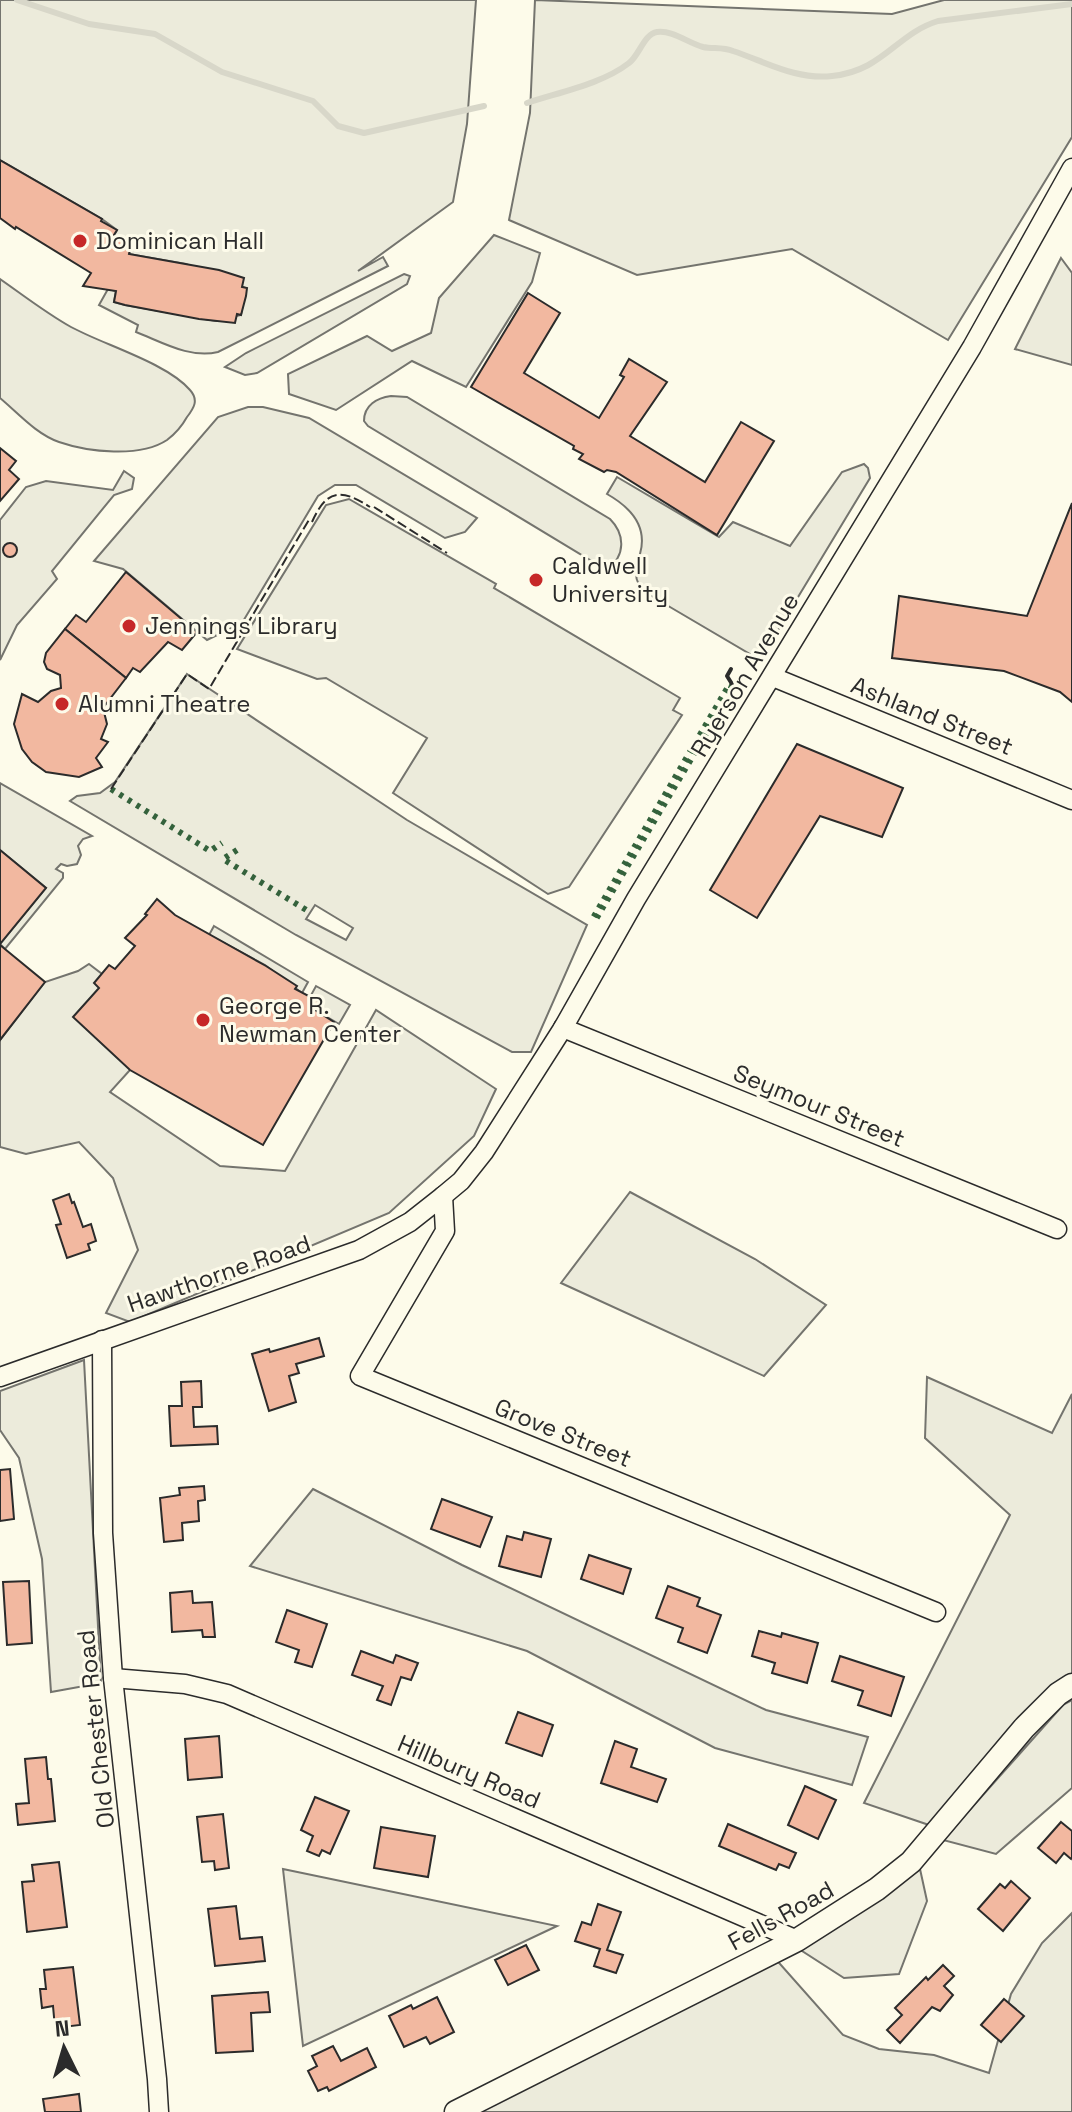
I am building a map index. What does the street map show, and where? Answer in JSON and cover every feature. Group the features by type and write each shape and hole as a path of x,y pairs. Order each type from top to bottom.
{"street":[{"name":"Ryerson Avenue","path":"443,1196 461,1181 484,1152 563,1028 636,899 1065,194 1072,168"},
{"name":"Ashland Street","path":"773,677 1072,800"},
{"name":"Seymour Street","path":"563,1028 1057,1229"},
{"name":"Hawthorne Road","path":"0,1377 359,1250 410,1222 443,1196"},
{"name":"Grove Street","path":"443,1196 445,1231 360,1376 936,1612"},
{"name":"Old Chester Road","path":"102,1340 103,1533 113,1678 159,2112"},
{"name":"Hillbury Road","path":"113,1678 185,1684 227,1694 797,1940"},
{"name":"Fells Road","path":"456,2112 797,1940 877,1889 911,1862 1024,1728 1058,1694 1072,1685"}],"shaded area":[{"path":"0,0 476,0 467,124 453,202 358,271 383,257 388,266 218,352 187,351 136,332 138,325 99,305 108,289 116,291 114,302 216,321 241,315 246,288 186,264 129,254 131,245 114,235 117,230 102,219 0,160"},
{"path":"535,0 892,14 944,0 1072,0 1072,137 948,340 792,249 637,275 509,220 530,113"},
{"path":"494,235 540,253 532,282 466,387 412,361 336,410 289,394 288,374 367,336 392,351 431,333 439,298"},
{"path":"1061,258 1072,273 1072,365 1015,349"},
{"path":"404,274 410,276 407,284 257,373 245,375 225,367 246,353"},
{"path":"0,279 71,327 151,363 180,380 193,394 195,401 178,430 156,446 114,452 59,442 28,423 0,398"},
{"path":"407,397 610,519 621,538 618,558 607,569 600,566 368,426 364,421 369,407 381,398"},
{"path":"248,407 263,407 309,418 477,518 465,532 445,538 356,485 335,485 318,496 242,623 207,640 123,569 94,561 218,417"},
{"path":"864,464 870,478 763,655 750,654 642,589 636,573 642,544 639,526 630,511 607,494 617,477 719,537 733,522 790,546 842,472"},
{"path":"124,471 134,478 132,489 114,495 52,571 57,579 17,625 0,660 0,520 26,487 46,481 113,490"},
{"path":"349,499 496,584 494,588 680,698 673,710 682,715 569,887 548,894 393,793 427,738 326,678 317,679 237,649 326,505"},
{"path":"187,674 407,820 587,925 531,1052 512,1052 296,935 70,801 77,796 100,793 115,782","holes":["315,905 353,928 346,940 306,919"]},
{"path":"0,783 92,836 83,839 78,846 81,855 77,864 61,864 56,869 63,873 63,878 5,949 0,944 46,888 0,850"},
{"path":"214,926 308,982 302,993 265,965 209,935"},
{"path":"89,964 102,974 99,988 130,1070 110,1092 220,1166 285,1171 376,1010 496,1089 474,1136 389,1213 130,1322 106,1313 138,1250 113,1178 79,1142 26,1154 0,1147 0,1040 45,982"},
{"path":"316,986 350,1005 339,1024 315,1010 319,1002 310,997"},
{"path":"630,1192 755,1259 826,1305 764,1376 561,1283"},
{"path":"84,1360 101,1683 51,1692 42,1559 19,1458 0,1430 0,1391"},
{"path":"927,1377 1052,1433 1072,1394 1072,1675 932,1826 864,1803 1010,1515 925,1438"},
{"path":"313,1489 462,1565 766,1710 868,1737 852,1785 715,1748 527,1651 250,1566"},
{"path":"1072,1700 1072,1788 996,1854 943,1840 1063,1705"},
{"path":"283,1869 557,1926 303,2046"},
{"path":"920,1869 927,1901 899,1974 844,1978 799,1949"},
{"path":"1072,1913 1072,2112 466,2112 773,1956 843,2035 879,2049 934,2055 989,2073 1011,1994 1042,1943"}],"building":[{"name":"Dominican Hall","path":"0,160 102,219 117,230 114,235 131,245 129,254 219,270 244,278 242,287 247,288 241,315 237,314 235,323 199,319 114,302 116,291 83,286 91,273 0,218"},
{"path":"528,293 560,313 524,373 599,418 624,377 620,375 629,359 667,382 630,436 705,482 741,422 774,441 717,535 616,472 604,472 579,459 583,454 573,449 574,446 471,387"},
{"path":"0,448 16,461 9,470 19,479 0,501"},
{"path":"1072,503 1072,702 1060,692 1004,671 892,658 899,596 1027,616"},
{"path":"10,543 17,550 10,557 3,550"},
{"name":"Jennings Library","path":"126,572 197,632 182,650 168,642 140,672 133,668 126,678 65,629 76,615 86,622"},
{"name":"Alumni Theatre","path":"65,629 126,678 103,708 107,724 101,739 108,742 96,758 102,767 79,777 46,772 32,762 22,749 14,724 22,694 38,702 51,691 61,688 60,675 47,669 44,662 46,653"},
{"path":"797,744 903,788 882,837 820,816 757,918 710,890"},
{"path":"0,850 46,888 0,944"},
{"name":"George R. Newman Center","path":"157,899 175,915 297,986 295,989 320,1002 315,1010 334,1022 263,1145 130,1070 73,1017 99,988 94,983 109,965 115,969 135,946 125,938 147,915"},
{"path":"0,945 45,982 0,1040"},
{"path":"69,1194 83,1227 91,1224 96,1241 88,1244 90,1250 67,1258 56,1225 61,1224 53,1200"},
{"path":"319,1338 324,1356 296,1364 299,1373 289,1376 296,1402 269,1411 252,1354"},
{"path":"201,1381 202,1407 193,1407 194,1427 217,1426 218,1444 171,1446 169,1406 182,1406 181,1382"},
{"path":"10,1469 14,1519 0,1521 0,1470"},
{"path":"204,1486 205,1500 198,1501 199,1521 182,1523 183,1540 164,1542 160,1498 180,1495 179,1488"},
{"path":"442,1499 492,1517 480,1547 431,1529"},
{"path":"524,1532 551,1539 541,1577 499,1566 507,1536 522,1540"},
{"path":"589,1555 631,1569 623,1594 581,1579"},
{"path":"29,1581 32,1643 7,1645 3,1582"},
{"path":"668,1586 700,1598 697,1606 721,1615 707,1653 678,1642 683,1628 656,1618"},
{"path":"192,1591 193,1603 212,1602 215,1637 203,1637 202,1630 172,1632 170,1593"},
{"path":"287,1610 327,1624 312,1667 295,1662 299,1650 276,1642"},
{"path":"759,1631 781,1637 782,1633 818,1643 807,1683 772,1673 775,1663 752,1656"},
{"path":"361,1651 393,1663 396,1655 418,1663 411,1680 401,1677 391,1705 377,1700 383,1686 352,1675"},
{"path":"840,1656 904,1677 891,1716 858,1705 863,1691 832,1681"},
{"path":"518,1712 553,1725 542,1756 506,1743"},
{"path":"219,1736 222,1777 188,1780 185,1739"},
{"path":"615,1741 637,1749 631,1767 666,1779 657,1802 601,1783"},
{"path":"46,1757 55,1821 18,1825 16,1804 29,1803 25,1759"},
{"path":"805,1786 836,1800 818,1839 788,1825"},
{"path":"315,1797 349,1811 330,1854 322,1850 319,1856 307,1851 313,1836 301,1830"},
{"path":"223,1814 229,1868 215,1870 214,1861 202,1862 197,1817"},
{"path":"1061,1822 1072,1831 1072,1857 1064,1853 1056,1863 1038,1848"},
{"path":"728,1824 796,1853 789,1868 779,1864 776,1870 719,1846"},
{"path":"381,1827 435,1836 428,1877 374,1868"},
{"path":"59,1862 67,1927 27,1932 22,1882 34,1881 32,1865"},
{"path":"1011,1881 1030,1898 1003,1931 978,1909 1000,1884 1005,1888"},
{"path":"598,1904 621,1912 607,1950 623,1955 616,1973 594,1966 600,1949 575,1941 582,1922 591,1925"},
{"path":"236,1906 240,1939 262,1937 265,1961 215,1966 208,1909"},
{"path":"526,1945 539,1970 508,1985 495,1960"},
{"path":"943,1965 954,1976 944,1986 953,1995 940,2011 932,2007 900,2043 887,2030 902,2015 895,2008 926,1977 928,1980"},
{"path":"73,1967 80,2025 55,2028 53,2006 42,2008 40,1989 46,1989 44,1970"},
{"path":"268,1992 270,2012 251,2013 253,2051 216,2053 212,1996"},
{"path":"437,1997 454,2032 430,2044 426,2037 404,2047 389,2016"},
{"path":"1004,1999 1024,2016 1001,2042 981,2025"},
{"path":"333,2046 341,2061 367,2048 376,2067 329,2091 327,2087 318,2091 308,2071 317,2066 312,2056"},
{"path":"79,2094 81,2112 45,2112 43,2099"}],"waterway":[{"path":"17,0 89,24 155,34 222,72 313,101 338,126 364,133 484,106"},
{"path":"527,103 594,82 618,70 633,60 649,37 657,32 675,35 703,47 729,50 794,73 819,77 849,73 864,67 911,34 938,21 1072,4"}],"hedge":[{"path":"729,685 734,687 596,919 593,918 729,685"},
{"path":"111,789 210,851 222,843"},
{"path":"237,850 223,859 308,911"}],"fence":[{"path":"312,522 323,503 336,495 351,497 370,507"},
{"path":"374,507 447,553"},
{"path":"111,789 187,674 209,689 310,518"}],"wall":[{"path":"731,669 727,676 732,684"}],"place":[{"name":"Dominican Hall","path":"80,241"},
{"name":"Caldwell University","path":"536,580"},
{"name":"Jennings Library","path":"129,626"},
{"name":"Alumni Theatre","path":"62,704"},
{"name":"George R. Newman Center","path":"203,1020"}]}
